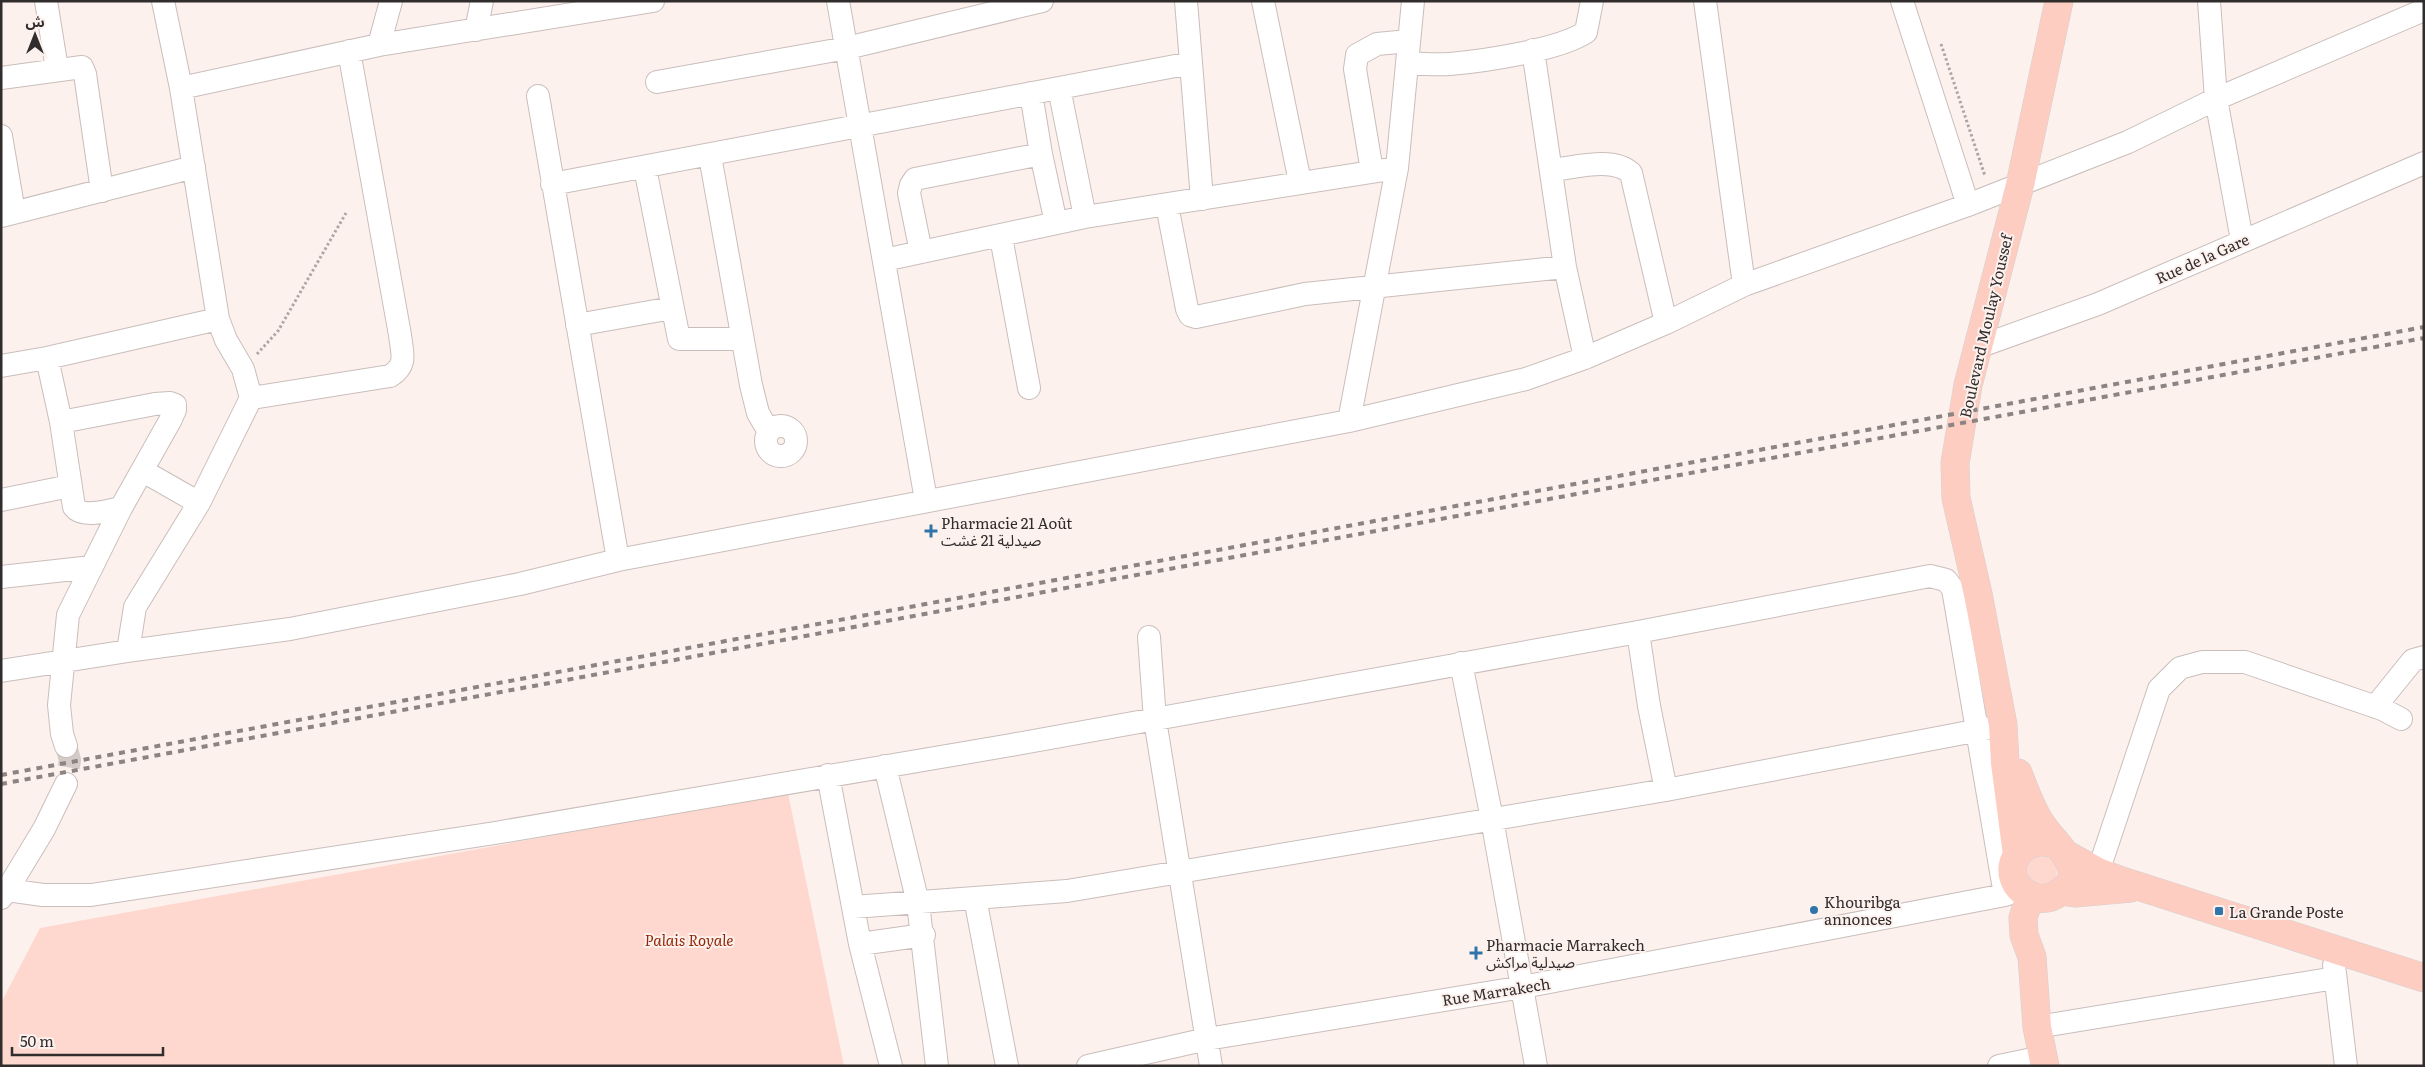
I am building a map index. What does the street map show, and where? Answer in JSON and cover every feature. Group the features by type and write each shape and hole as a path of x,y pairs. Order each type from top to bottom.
{"main road":[{"name":"Boulevard Moulay Youssef","path":"2003,732 1978,594 1956,498 1955,463 1968,385 2020,186 2059,1"},
{"path":"2003,732 2030,805 2042,826 2062,850 2072,870 2070,878 2034,894 2023,918 2024,935 2032,957 2037,1027 2044,1061"},
{"path":"2003,732 2017,855 2013,869 2016,883 2034,894 2075,893 2143,887"},
{"path":"2017,855 2031,843 2049,841 2098,872 2424,978"}],"street":[{"path":"46,1 56,69"},
{"path":"128,651 135,607 199,503 251,398 243,369 226,340 218,319 181,88 164,1"},
{"path":"379,45 391,1"},
{"path":"476,30 482,1"},
{"path":"838,1 926,500"},
{"path":"657,82 847,48 1042,1"},
{"path":"1186,1 1202,199"},
{"path":"1263,1 1300,182"},
{"path":"1349,420 1397,168 1413,1"},
{"path":"1407,63 1449,64 1533,50 1577,38 1586,32 1592,1"},
{"path":"1705,1 1744,285"},
{"path":"1902,1 1968,205"},
{"path":"2209,1 2216,99 2242,240"},
{"path":"181,88 379,45 476,30 552,10 641,2"},
{"path":"1,671 65,660 290,629 520,584 618,560 1349,420 1526,379 1585,358 1666,323 1744,285 2020,186 2128,142 2216,99 2424,10"},
{"path":"1372,171 1355,69 1357,55 1376,44 1410,41"},
{"path":"1533,50 1565,266 1585,358"},
{"path":"251,398 390,376 400,370 402,363 400,335 349,51"},
{"path":"552,184 710,156 1191,63"},
{"path":"1,78 56,69 82,67 86,74 102,191"},
{"path":"1059,88 1085,217"},
{"path":"1031,93 1041,154 1056,223"},
{"path":"538,96 618,560"},
{"path":"1,136 8,214 194,167"},
{"path":"921,252 910,193 911,185 916,179 1041,154"},
{"path":"710,156 741,339 758,414 769,432"},
{"name":"Rue de la Gare","path":"1978,347 2098,304 2242,240 2424,163"},
{"path":"1551,170 1607,164 1620,165 1631,173 1666,323"},
{"path":"645,168 679,339 741,339"},
{"path":"884,260 1001,237 1085,217 1397,168"},
{"path":"1167,205 1187,309 1190,315 1196,317 1305,294 1565,266"},
{"path":"1001,237 1029,388"},
{"path":"577,325 672,308"},
{"path":"1,366 47,358 218,319"},
{"path":"47,358 61,422 70,486 77,511 95,513 122,508"},
{"path":"61,422 155,404 170,403 174,405 175,410 122,508 68,615"},
{"path":"143,471 199,503"},
{"path":"1,500 70,486"},
{"path":"1,577 92,567"},
{"path":"62,569 68,615 59,705 62,734 66,746"},
{"path":"66,784 44,830 3,889 43,895 91,895 495,833 1155,720 1638,632 1925,576 1937,576 1946,580 1953,589 1976,732 2034,894"},
{"path":"1638,632 1649,706 1666,790"},
{"path":"1149,638 1155,720 1211,1066"},
{"path":"2374,707 2413,660 2424,657"},
{"path":"2098,872 2159,689 2180,668 2202,662 2245,662 2374,707 2401,719"},
{"path":"1460,663 1492,819 1536,1066"},
{"path":"853,907 1067,891 1666,790 1976,732 2003,732"},
{"path":"885,766 924,935 937,1066"},
{"path":"828,775 860,944 891,1066"},
{"name":"Rue Marrakech","path":"1088,1066 1207,1039 1523,987 2034,894"},
{"path":"975,898 1007,1066"},
{"path":"860,944 924,935"},
{"path":"2331,947 2346,1066"},
{"path":"2037,1027 2335,978"},
{"path":"1999,1066 2044,1061"}],"path":[{"path":"243,369 278,331 346,213"}],"green space":[{"name":"Palais Royale","path":"788,793 844,1066 1,1066 1,1003 40,928"},
{"path":"2042,855 2053,859 2057,870 2053,881 2042,885 2031,881 2027,870 2031,859"}],"tunnel":[{"path":"66,746 70,760 66,784"}],"railway":[{"path":"1,775 2424,327"},
{"path":"1,784 2424,338"}],"place":[{"name":"Pharmacie 21 Août صيدلية 21 غشت","path":"931,531"},
{"name":"Khouribga annonces","path":"1814,910"},
{"name":"La Grande Poste","path":"2219,911"},
{"name":"Pharmacie Marrakech صيدلية مراكش","path":"1476,953"}]}
